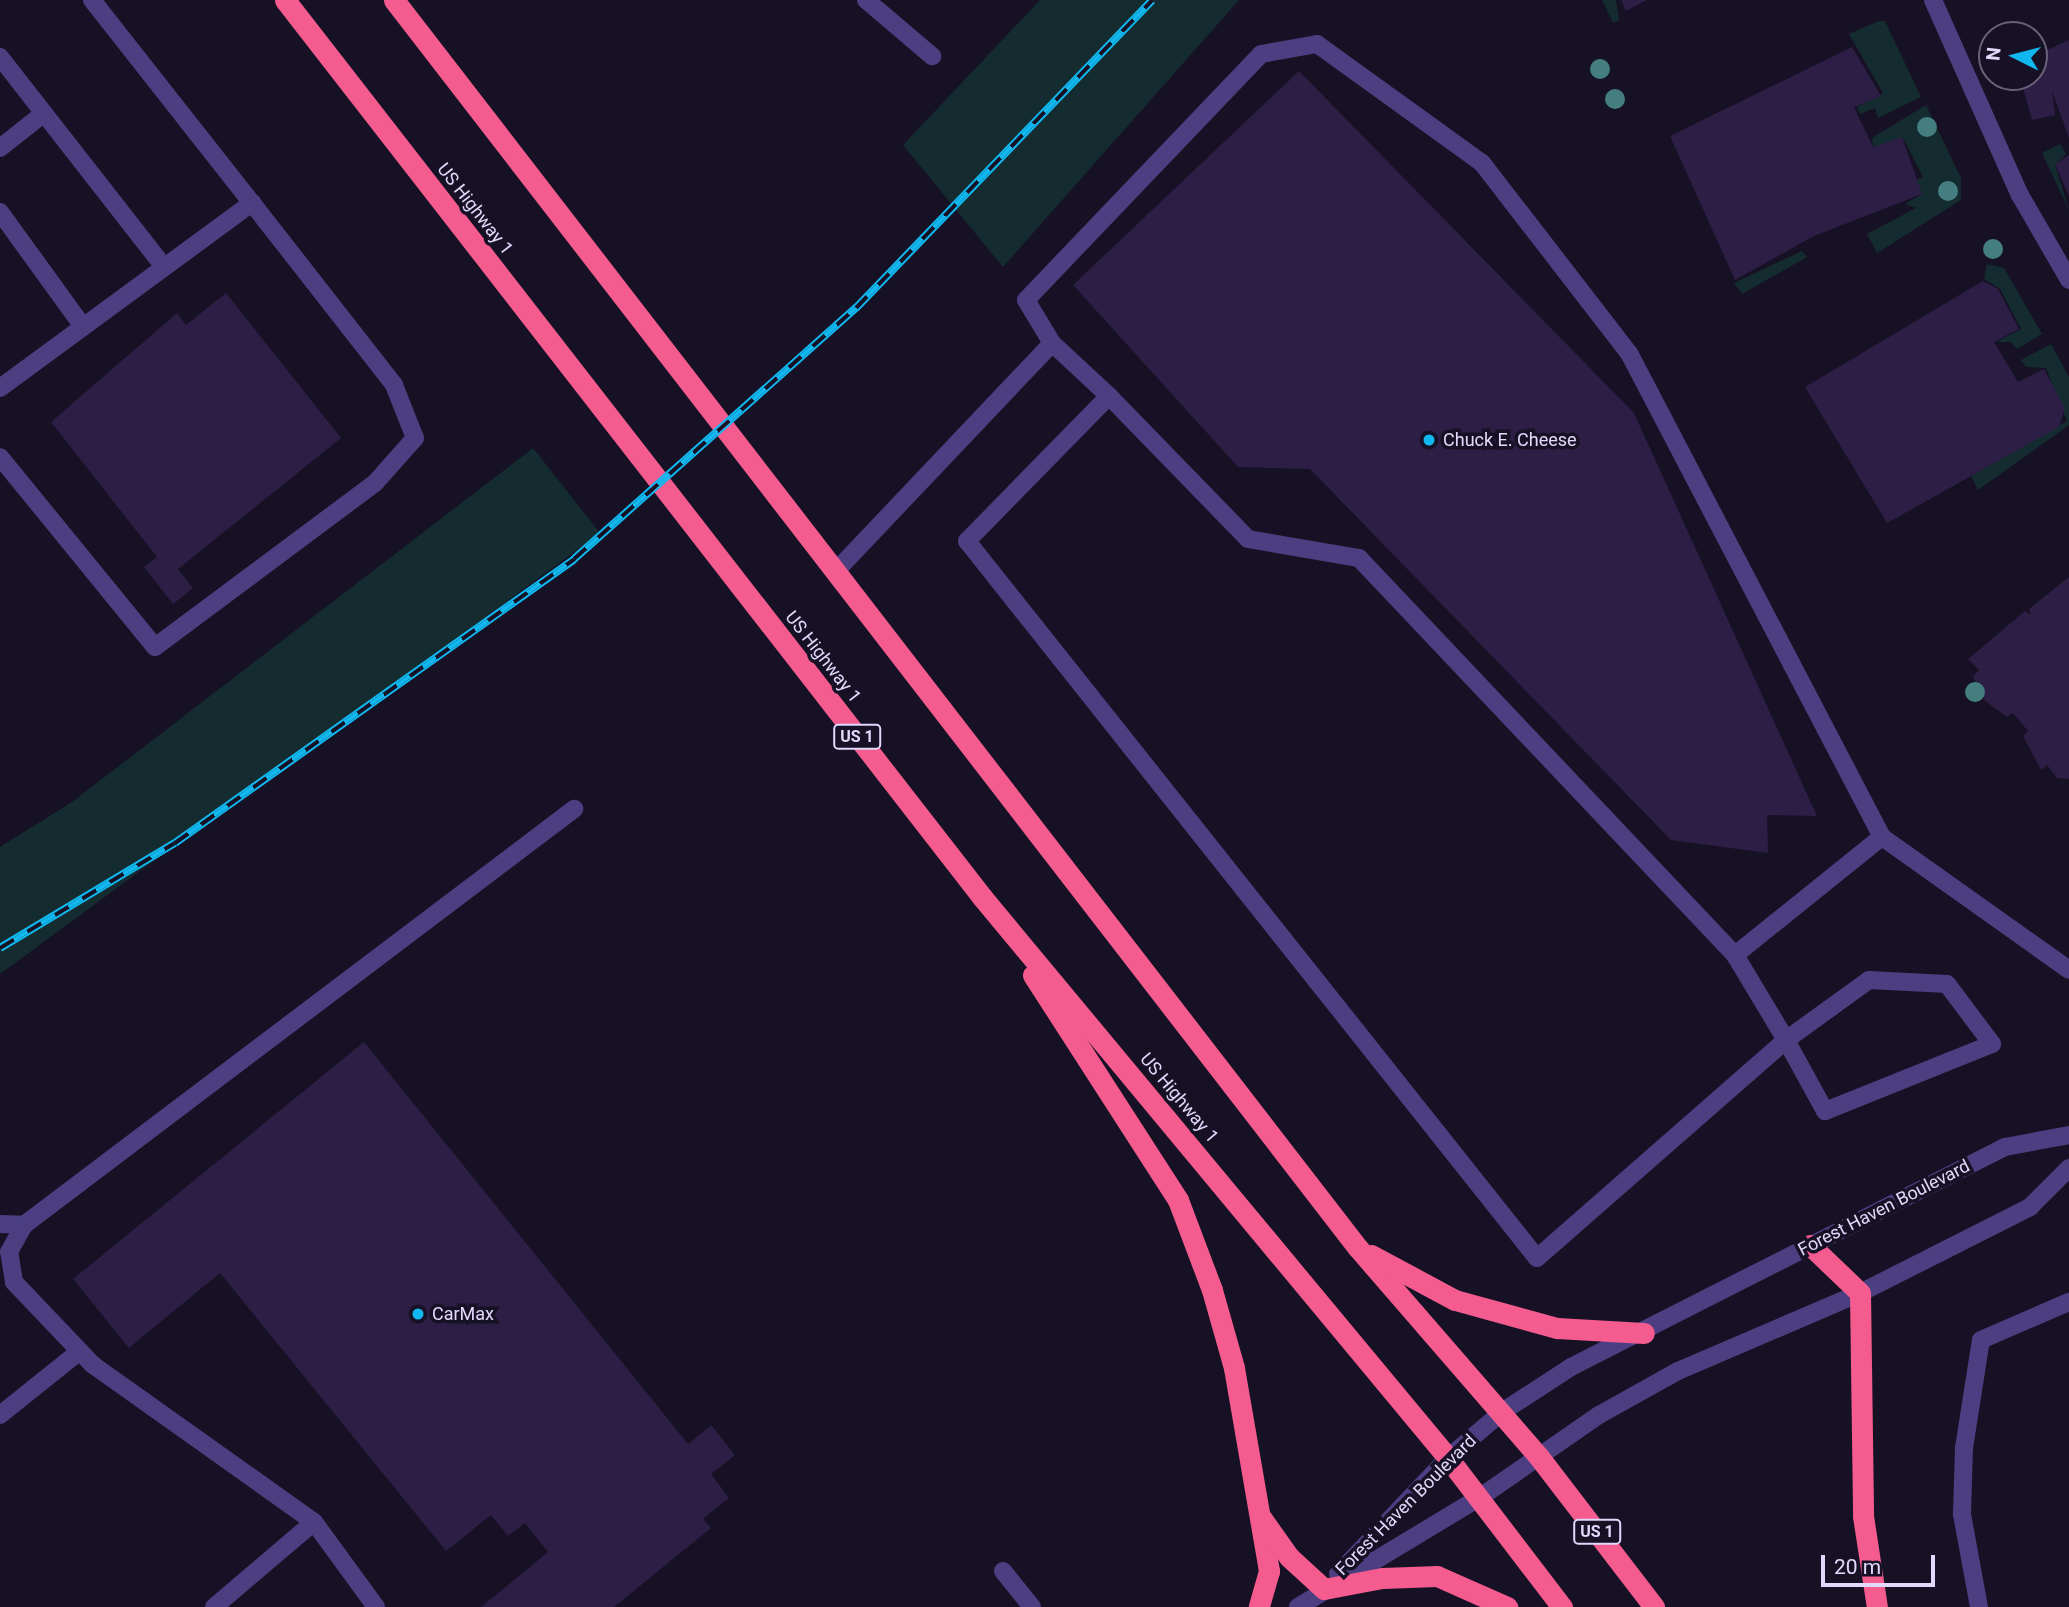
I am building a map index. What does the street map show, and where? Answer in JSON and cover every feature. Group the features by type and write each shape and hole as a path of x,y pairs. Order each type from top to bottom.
{"highway":[{"name":"US Highway 1","path":"285,0 982,897 1448,1458"},
{"name":"US 1","path":"394,0 1359,1248 1539,1457 1654,1607"},
{"path":"982,897 1178,1200 1234,1368 1254,1506 1269,1571 1259,1607"},
{"path":"1810,1245 1860,1293 1863,1516 1877,1607"},
{"path":"1359,1248 1455,1300 1557,1328 1644,1333"},
{"name":"US 1","path":"1448,1458 1562,1607"},
{"path":"1254,1506 1289,1557 1324,1589 1382,1578 1437,1576 1507,1607"}],"street":[{"path":"0,457 155,648 399,462 415,438 399,395 92,0"},
{"path":"866,0 932,55"},
{"path":"1933,0 2020,195 2069,280"},
{"path":"1110,396 967,541 1536,1258 1786,1040 1869,980 1947,984 1992,1044 1825,1111 1786,1040 1735,956 1359,558 1248,539 1110,396 1052,343 1026,300 1261,54 1317,44 1482,163 1629,352 1882,837 2069,970"},
{"path":"0,57 163,266"},
{"path":"0,148 43,114"},
{"path":"0,388 81,324 252,204"},
{"path":"0,212 81,324"},
{"path":"835,572 1052,343"},
{"path":"376,1607 314,1522 80,1351 14,1282 9,1252 24,1225 573,809"},
{"path":"1735,956 1882,837"},
{"name":"Forest Haven Boulevard","path":"1324,1589 1448,1458 1502,1412 1571,1367 1644,1333 2005,1146 2069,1135"},
{"name":"Forest Haven Boulevard","path":"1324,1589 1479,1498 1539,1457 1678,1371 1860,1293 2030,1207 2069,1168"},
{"path":"0,1224 24,1225"},
{"path":"1979,1607 1962,1514 1964,1448 1981,1340 2069,1303"},
{"path":"0,1415 80,1351"},
{"path":"214,1607 314,1522"},
{"path":"1003,1571 1032,1607"},
{"path":"1298,1607 1324,1589"}],"green space":[{"path":"1040,0 1239,0 1003,267 903,145"},
{"path":"1602,0 1616,0 1619,20 1613,23"},
{"path":"1885,21 1921,97 1878,118 1875,108 1860,114 1857,107 1883,93 1849,34"},
{"path":"1926,105 1961,178 1961,200 1877,253 1867,234 1916,208 1905,204 1922,194 1917,180 1923,177 1904,140 1873,147 1872,138"},
{"path":"2060,144 2066,154 2055,165 2069,210 2042,153"},
{"path":"1802,251 1807,257 1742,294 1734,283"},
{"path":"1987,264 2004,268 2042,334 2017,349 2011,342 1996,342 2021,329 2000,289 1984,279"},
{"path":"2051,344 2069,377 2069,425 1978,490 1971,476 2067,421 2046,368 2026,367 2021,360"},
{"path":"533,448 600,533 0,974 0,847 72,802"}],"building":[{"path":"1621,0 1647,0 1626,11"},
{"path":"2069,40 2069,138 2052,91 2055,115 2032,120 2024,91 2048,91 2048,50"},
{"path":"1852,47 1881,96 1854,107 1873,147 1902,137 1922,194 1814,236 1735,280 1670,136"},
{"name":"Chuck E. Cheese","path":"1299,71 1634,413 1817,816 1767,815 1768,853 1671,840 1310,469 1238,467 1073,285"},
{"path":"2069,155 2069,196 2055,164"},
{"path":"1983,281 1998,289 2019,329 1994,342 2018,382 2044,369 2065,408 2059,427 1887,523 1805,387"},
{"path":"226,293 341,438 178,569 193,588 173,604 144,567 157,557 51,422 177,313 186,325"},
{"path":"2069,577 2069,779 2057,778 2047,765 2041,770 2023,736 2028,731 2013,713 2007,717 1985,701 1973,677 1979,670 1968,659 2025,611 2031,615 2029,609"},
{"name":"CarMax","path":"364,1042 688,1444 711,1425 735,1455 711,1474 729,1498 703,1519 711,1528 614,1607 481,1607 548,1552 525,1523 508,1536 491,1515 446,1551 220,1273 129,1348 73,1279"}],"railway":[{"path":"0,948 175,843 574,559 856,308 1152,0"}],"place":[{"name":"Chuck E. Cheese","path":"1429,440"},
{"name":"CarMax","path":"418,1314"}]}
